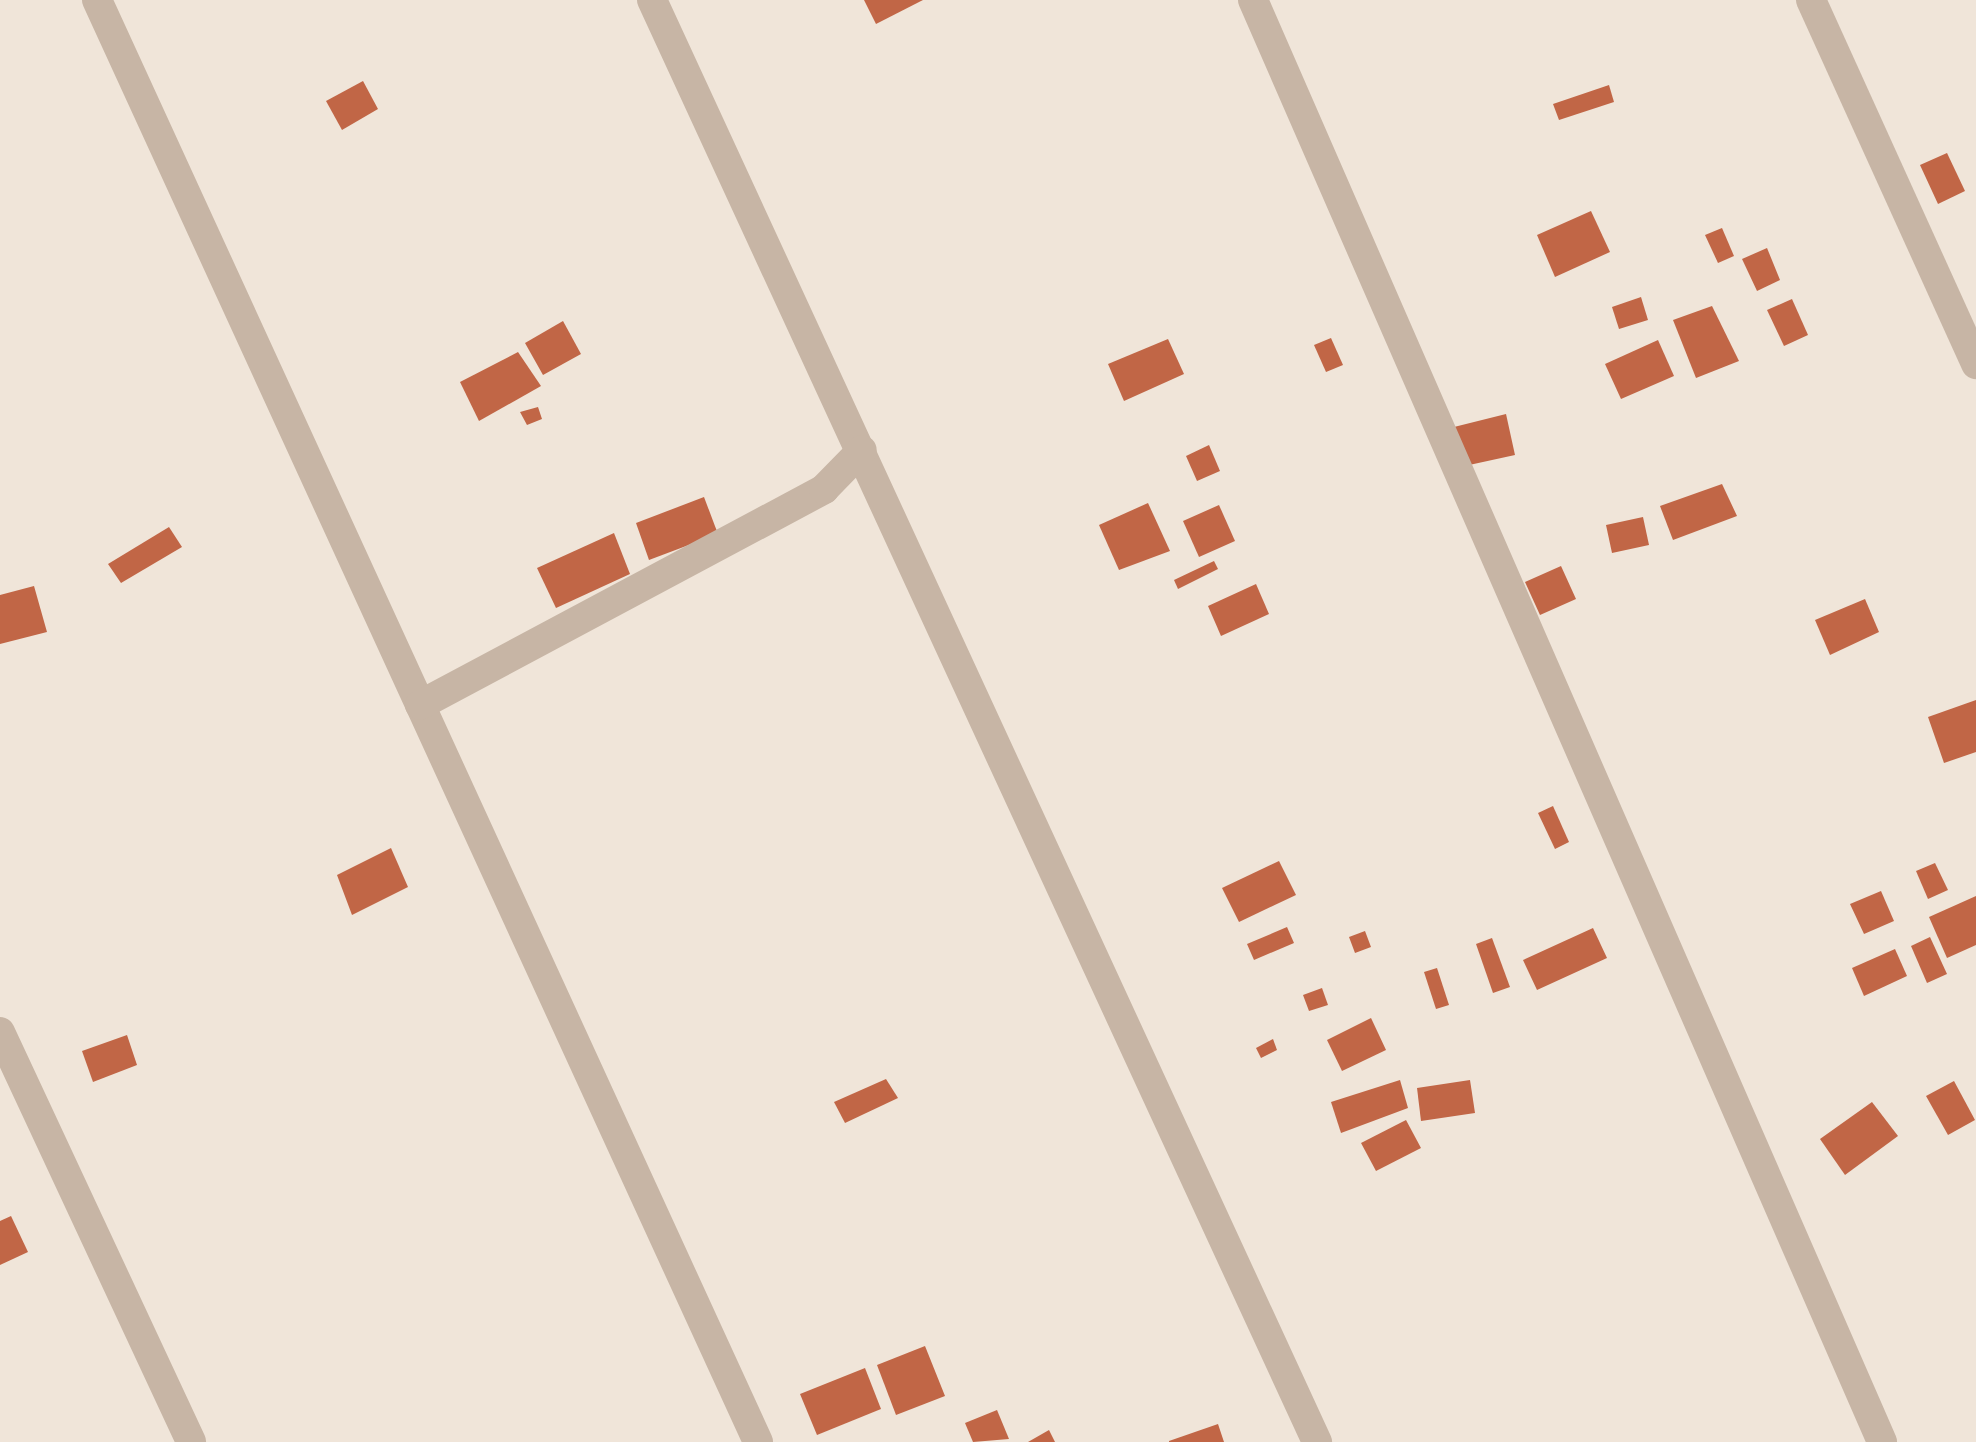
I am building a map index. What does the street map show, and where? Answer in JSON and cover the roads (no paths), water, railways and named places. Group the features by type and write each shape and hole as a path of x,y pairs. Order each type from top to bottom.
{"street":[{"path":"97,0 758,1442"},
{"path":"652,0 1317,1442"},
{"path":"1252,0 1882,1442"},
{"path":"1810,0 1976,364"},
{"path":"420,704 824,489 862,450"},
{"path":"0,1032 191,1442"}]}
